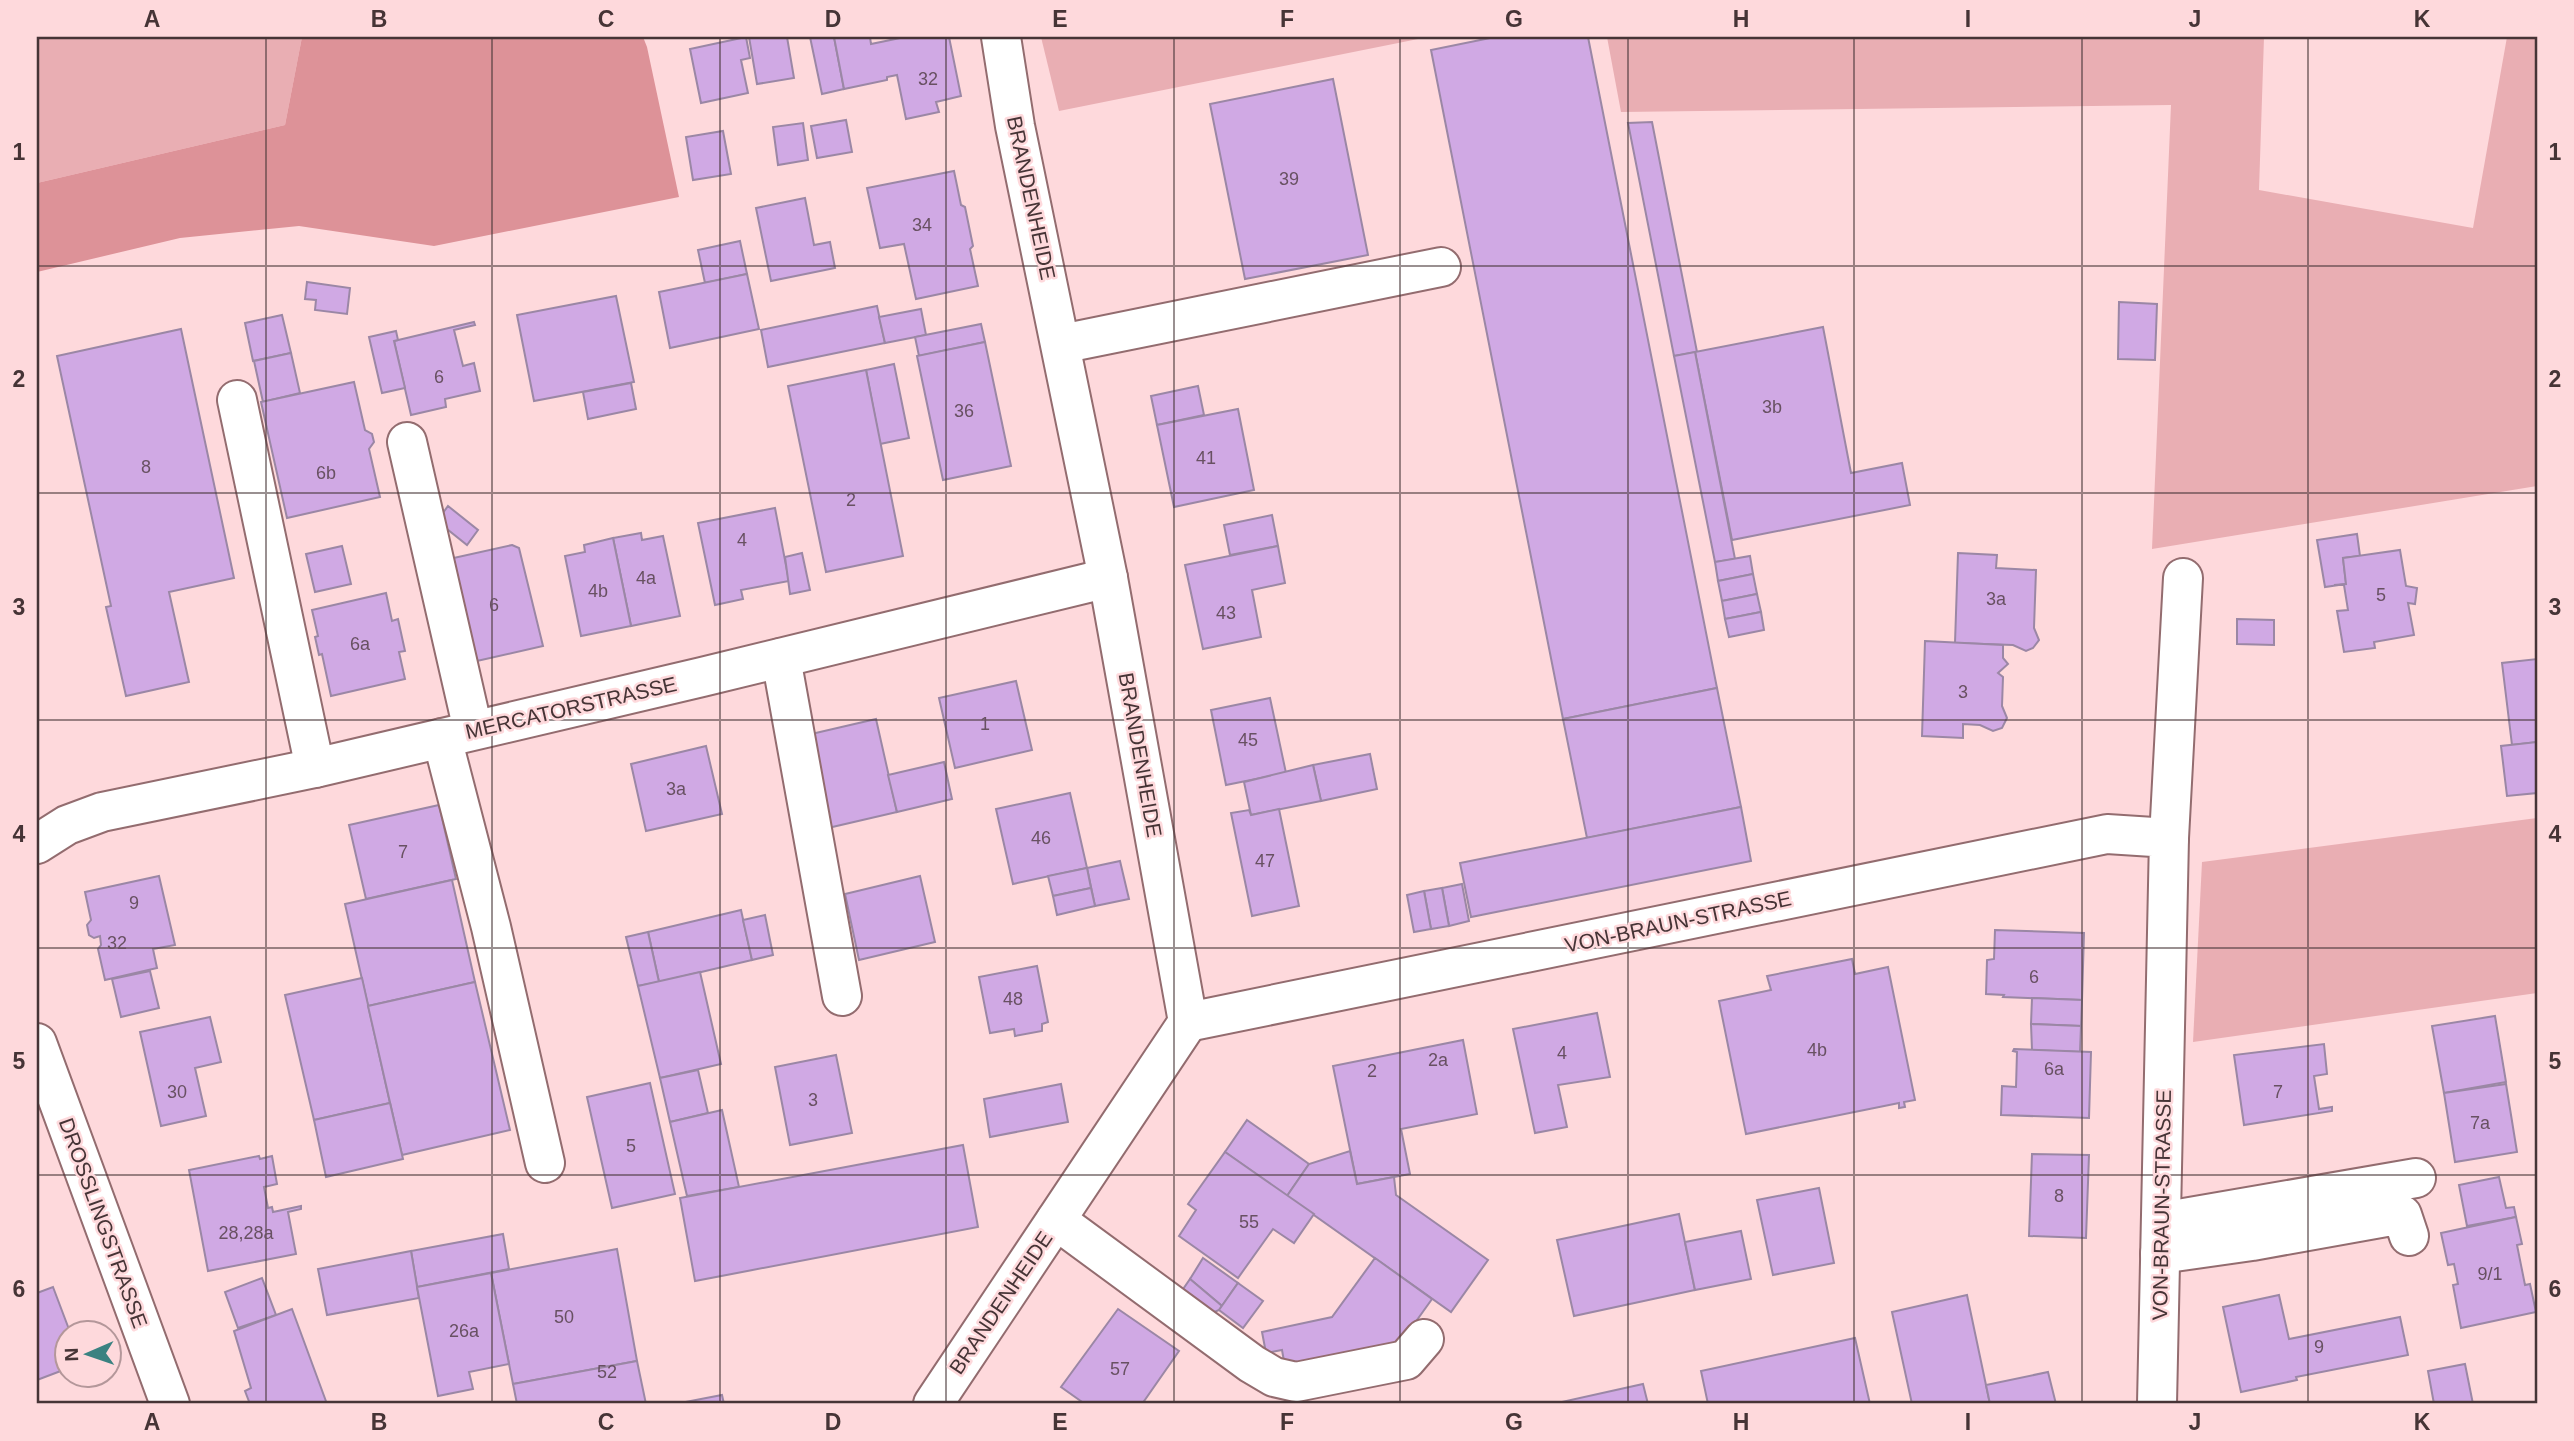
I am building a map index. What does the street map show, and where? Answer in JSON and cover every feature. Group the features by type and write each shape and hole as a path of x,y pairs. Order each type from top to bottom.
{"street":[{"name":"BRANDENHEIDE","path":"933,1404 1188,1022 1108,578 1015,125 1001,37"},
{"path":"1061,344 1441,267"},
{"path":"237,400 315,768"},
{"path":"407,442 491,927 545,1163"},
{"name":"MERCATORSTRASSE","path":"37,844 67,825 102,812 315,768 1108,578"},
{"name":"VON-BRAUN-STRASSE","path":"2157,1404 2169,838 2183,578"},
{"path":"781,658 842,996"},
{"name":"VON-BRAUN-STRASSE","path":"1188,1022 2107,834 2169,838"},
{"name":"DROSSLINGSTRASSE","path":"37,1043 170,1404"},
{"path":"2161,1238 2416,1178"},
{"path":"2161,1238 2252,1241 2396,1215 2402,1215 2404,1218 2409,1236"},
{"path":"1056,1220 1252,1364 1284,1381 1296,1382 1406,1360 1424,1339"}],"shaded area":[{"path":"37,37 302,37 285,125 37,183"},
{"path":"302,37 643,37 679,197 434,246 299,226 180,238 37,272 37,183 285,125"},
{"path":"1041,37 1428,37 1059,111"},
{"path":"1607,37 2264,37 2259,190 2473,228 2507,37 2537,37 2537,486 2152,549 2171,105 1621,112"},
{"path":"2537,818 2537,993 2193,1042 2202,862"}],"building":[{"path":"746,37 750,58 741,60 748,93 701,103 690,49"},
{"path":"749,37 787,37 794,78 757,84"},
{"path":"810,37 834,37 844,89 822,94"},
{"path":"834,37 870,37 871,44 905,37 949,37 961,96 936,102 939,112 906,119 897,75 887,77 887,80 844,89"},
{"path":"1495,37 1588,37 1717,688 1563,719 1431,50"},
{"path":"1333,79 1368,255 1245,279 1210,104"},
{"path":"846,120 852,152 817,158 811,126"},
{"path":"1652,122 1697,352 1674,356 1628,123"},
{"path":"803,123 808,160 778,165 773,127"},
{"path":"723,131 731,174 693,180 686,137"},
{"path":"954,171 961,205 965,207 978,286 916,299 904,244 880,248 867,188"},
{"path":"805,198 814,245 830,242 835,268 771,281 756,208"},
{"path":"740,241 747,274 705,283 698,250"},
{"path":"747,274 759,329 670,348 659,292"},
{"path":"307,282 350,288 347,314 315,310 316,300 305,299"},
{"path":"616,296 634,382 534,401 517,315"},
{"path":"2119,302 2157,304 2155,360 2118,359"},
{"path":"877,306 885,343 768,367 761,330"},
{"path":"921,309 926,335 885,343 879,317"},
{"path":"282,315 291,353 253,361 245,323"},
{"path":"474,322 475,325 454,330 463,366 474,363 480,391 445,399 446,407 411,415 394,341"},
{"path":"981,324 985,342 919,356 915,337"},
{"path":"1823,327 1851,473 1902,463 1910,505 1732,540 1695,352"},
{"path":"181,329 234,578 169,592 189,682 126,696 106,607 111,606 57,356"},
{"path":"396,331 398,340 394,341 405,388 382,393 369,337"},
{"path":"985,342 1011,466 943,480 917,356"},
{"path":"1695,352 1735,559 1715,562 1674,356"},
{"path":"291,353 300,393 263,402 254,361"},
{"path":"894,364 909,438 880,444 866,370"},
{"path":"866,370 903,556 826,572 788,386"},
{"path":"354,382 365,430 372,434 374,442 369,449 380,497 287,518 261,402"},
{"path":"631,383 636,409 588,419 583,392"},
{"path":"1198,386 1204,415 1157,425 1151,396"},
{"path":"1238,409 1254,490 1174,507 1157,425"},
{"path":"448,506 478,530 467,545 437,521"},
{"path":"775,508 789,581 741,590 743,599 715,605 698,523"},
{"path":"1272,515 1278,546 1230,555 1224,525"},
{"path":"641,533 642,540 663,536 680,616 631,626 613,538"},
{"path":"2357,534 2360,556 2343,558 2346,584 2325,587 2317,540"},
{"path":"613,538 631,626 581,636 565,556 585,552 584,545"},
{"path":"512,545 519,548 543,646 468,663 449,559"},
{"path":"342,546 351,584 315,592 306,554"},
{"path":"1278,546 1285,583 1252,590 1261,637 1203,649 1185,565"},
{"path":"2400,550 2406,586 2417,588 2415,604 2408,603 2414,635 2374,642 2375,648 2344,652 2337,611 2348,610 2344,585 2334,585 2346,584 2343,558"},
{"path":"802,553 810,590 790,594 785,557"},
{"path":"1958,553 1997,555 1996,568 2036,570 2034,628 2039,640 2033,648 2026,651 2013,645 1955,643"},
{"path":"1750,556 1753,574 1718,581 1715,562"},
{"path":"1753,574 1757,594 1722,601 1718,581"},
{"path":"386,593 392,621 398,619 405,651 399,652 405,679 331,696 322,654 319,655 315,637 318,636 312,610"},
{"path":"1757,594 1761,612 1725,619 1722,601"},
{"path":"1761,612 1764,630 1729,637 1725,619"},
{"path":"2237,619 2274,620 2274,645 2237,644"},
{"path":"1925,641 2003,645 2003,658 2008,664 1998,673 2003,677 2002,706 2007,718 2002,728 1993,731 1980,725 1963,724 1963,738 1922,736"},
{"path":"2537,659 2537,742 2512,745 2502,663"},
{"path":"1016,681 1032,750 955,768 939,698"},
{"path":"1717,688 1741,807 1587,838 1563,719"},
{"path":"1270,698 1286,773 1226,785 1211,710"},
{"path":"876,719 897,812 828,828 807,735"},
{"path":"2537,742 2537,793 2507,796 2501,746"},
{"path":"706,746 722,814 646,831 631,764"},
{"path":"1370,754 1377,789 1321,801 1313,765"},
{"path":"944,762 952,799 897,812 888,775"},
{"path":"1313,765 1321,801 1251,815 1244,782"},
{"path":"1070,793 1087,868 1013,884 996,809"},
{"path":"439,805 456,879 366,899 349,825"},
{"path":"1741,807 1751,861 1471,917 1460,863"},
{"path":"1279,809 1299,906 1252,916 1231,813 1249,810 1251,815"},
{"path":"1120,861 1129,899 1095,906 1087,868"},
{"path":"1087,868 1091,888 1053,896 1048,876"},
{"path":"159,876 175,945 153,949 157,968 105,980 98,949 101,945 100,936 94,938 89,935 87,925 91,920 85,892"},
{"path":"920,876 935,942 859,960 845,894"},
{"path":"452,880 475,982 368,1006 345,904"},
{"path":"1462,884 1469,921 1449,926 1442,888"},
{"path":"1091,888 1095,906 1057,915 1053,896"},
{"path":"1442,888 1449,926 1431,929 1424,891"},
{"path":"1424,891 1431,929 1414,932 1407,895"},
{"path":"741,910 752,960 659,982 648,932"},
{"path":"765,915 773,955 752,960 743,920"},
{"path":"1995,930 2084,933 2082,1000 1986,994 1987,960 1994,959"},
{"path":"648,932 659,982 638,986 626,937"},
{"path":"1852,959 1855,974 1888,967 1915,1100 1904,1102 1905,1107 1899,1108 1899,1103 1746,1134 1719,1001 1771,990 1767,976"},
{"path":"1037,966 1048,1022 1042,1024 1042,1031 1015,1036 1014,1029 990,1033 979,977"},
{"path":"150,971 159,1008 121,1017 112,979"},
{"path":"700,972 721,1064 660,1078 638,986"},
{"path":"362,978 390,1103 314,1120 285,995"},
{"path":"475,982 510,1130 402,1155 368,1006"},
{"path":"2032,998 2082,1000 2081,1026 2031,1024"},
{"path":"1597,1013 1610,1077 1558,1085 1567,1127 1535,1133 1513,1029"},
{"path":"2495,1016 2506,1082 2444,1093 2432,1026"},
{"path":"210,1017 221,1062 195,1068 206,1116 161,1126 140,1032"},
{"path":"2031,1024 2081,1026 2080,1052 2032,1050"},
{"path":"1463,1040 1477,1114 1401,1129 1410,1174 1357,1184 1333,1066"},
{"path":"2324,1044 2327,1074 2314,1076 2319,1109 2332,1107 2332,1111 2244,1125 2234,1055"},
{"path":"2013,1051 2091,1052 2089,1118 2001,1115 2002,1086 2016,1087 2017,1052"},
{"path":"836,1055 852,1133 790,1145 775,1067"},
{"path":"698,1070 708,1113 670,1122 660,1078"},
{"path":"650,1083 675,1194 612,1208 587,1097"},
{"path":"1061,1084 1068,1122 990,1137 984,1099"},
{"path":"2506,1084 2517,1152 2455,1162 2444,1093"},
{"path":"390,1103 403,1159 326,1177 314,1120"},
{"path":"722,1110 739,1187 687,1196 670,1122"},
{"path":"1247,1120 1309,1164 1287,1196 1225,1152"},
{"path":"963,1145 978,1227 695,1281 680,1198"},
{"path":"1350,1151 1357,1184 1394,1177 1396,1195 1488,1260 1451,1312 1287,1196 1309,1164"},
{"path":"1225,1152 1314,1214 1294,1243 1273,1229 1238,1278 1179,1236 1196,1210 1188,1204"},
{"path":"2032,1154 2089,1155 2086,1238 2029,1236"},
{"path":"259,1156 260,1159 272,1156 277,1184 264,1187 268,1208 272,1207 273,1212 301,1206 301,1209 288,1212 296,1254 208,1271 189,1170"},
{"path":"2499,1177 2506,1208 2514,1207 2516,1217 2467,1226 2459,1185"},
{"path":"1819,1188 1834,1263 1773,1275 1757,1200"},
{"path":"1679,1214 1695,1290 1574,1316 1557,1240"},
{"path":"2516,1217 2522,1244 2517,1245 2525,1285 2530,1284 2536,1312 2461,1328 2453,1285 2458,1284 2454,1264 2448,1265 2441,1233"},
{"path":"1741,1231 1751,1279 1695,1290 1685,1242"},
{"path":"503,1234 509,1269 417,1287 411,1251"},
{"path":"617,1249 637,1361 513,1384 491,1273"},
{"path":"411,1251 419,1298 327,1315 318,1269"},
{"path":"1203,1258 1238,1283 1222,1306 1190,1279"},
{"path":"1375,1258 1432,1299 1399,1345 1285,1367 1282,1350 1266,1353 1262,1332 1332,1317"},
{"path":"491,1273 509,1364 469,1372 473,1389 438,1396 417,1287"},
{"path":"262,1278 276,1315 238,1328 225,1292"},
{"path":"1190,1279 1222,1306 1219,1310 1206,1316 1179,1295"},
{"path":"1238,1283 1263,1301 1243,1328 1219,1310"},
{"path":"53,1287 65,1318 52,1318 52,1374 37,1380 37,1293"},
{"path":"1967,1295 1990,1404 1912,1404 1892,1312"},
{"path":"2279,1295 2289,1339 2400,1317 2408,1355 2296,1377 2297,1380 2241,1392 2223,1307"},
{"path":"292,1309 327,1404 250,1404 245,1391 251,1388 234,1331"},
{"path":"1118,1309 1179,1351 1142,1404 1085,1404 1061,1387"},
{"path":"1855,1338 1870,1404 1708,1404 1701,1371"},
{"path":"637,1361 646,1404 517,1404 513,1384"},
{"path":"2465,1364 2473,1404 2434,1404 2428,1371"},
{"path":"2048,1372 2056,1404 1990,1404 1986,1385"},
{"path":"1643,1384 1648,1404 1557,1403"},
{"path":"722,1395 724,1404 685,1404 685,1402"}]}
